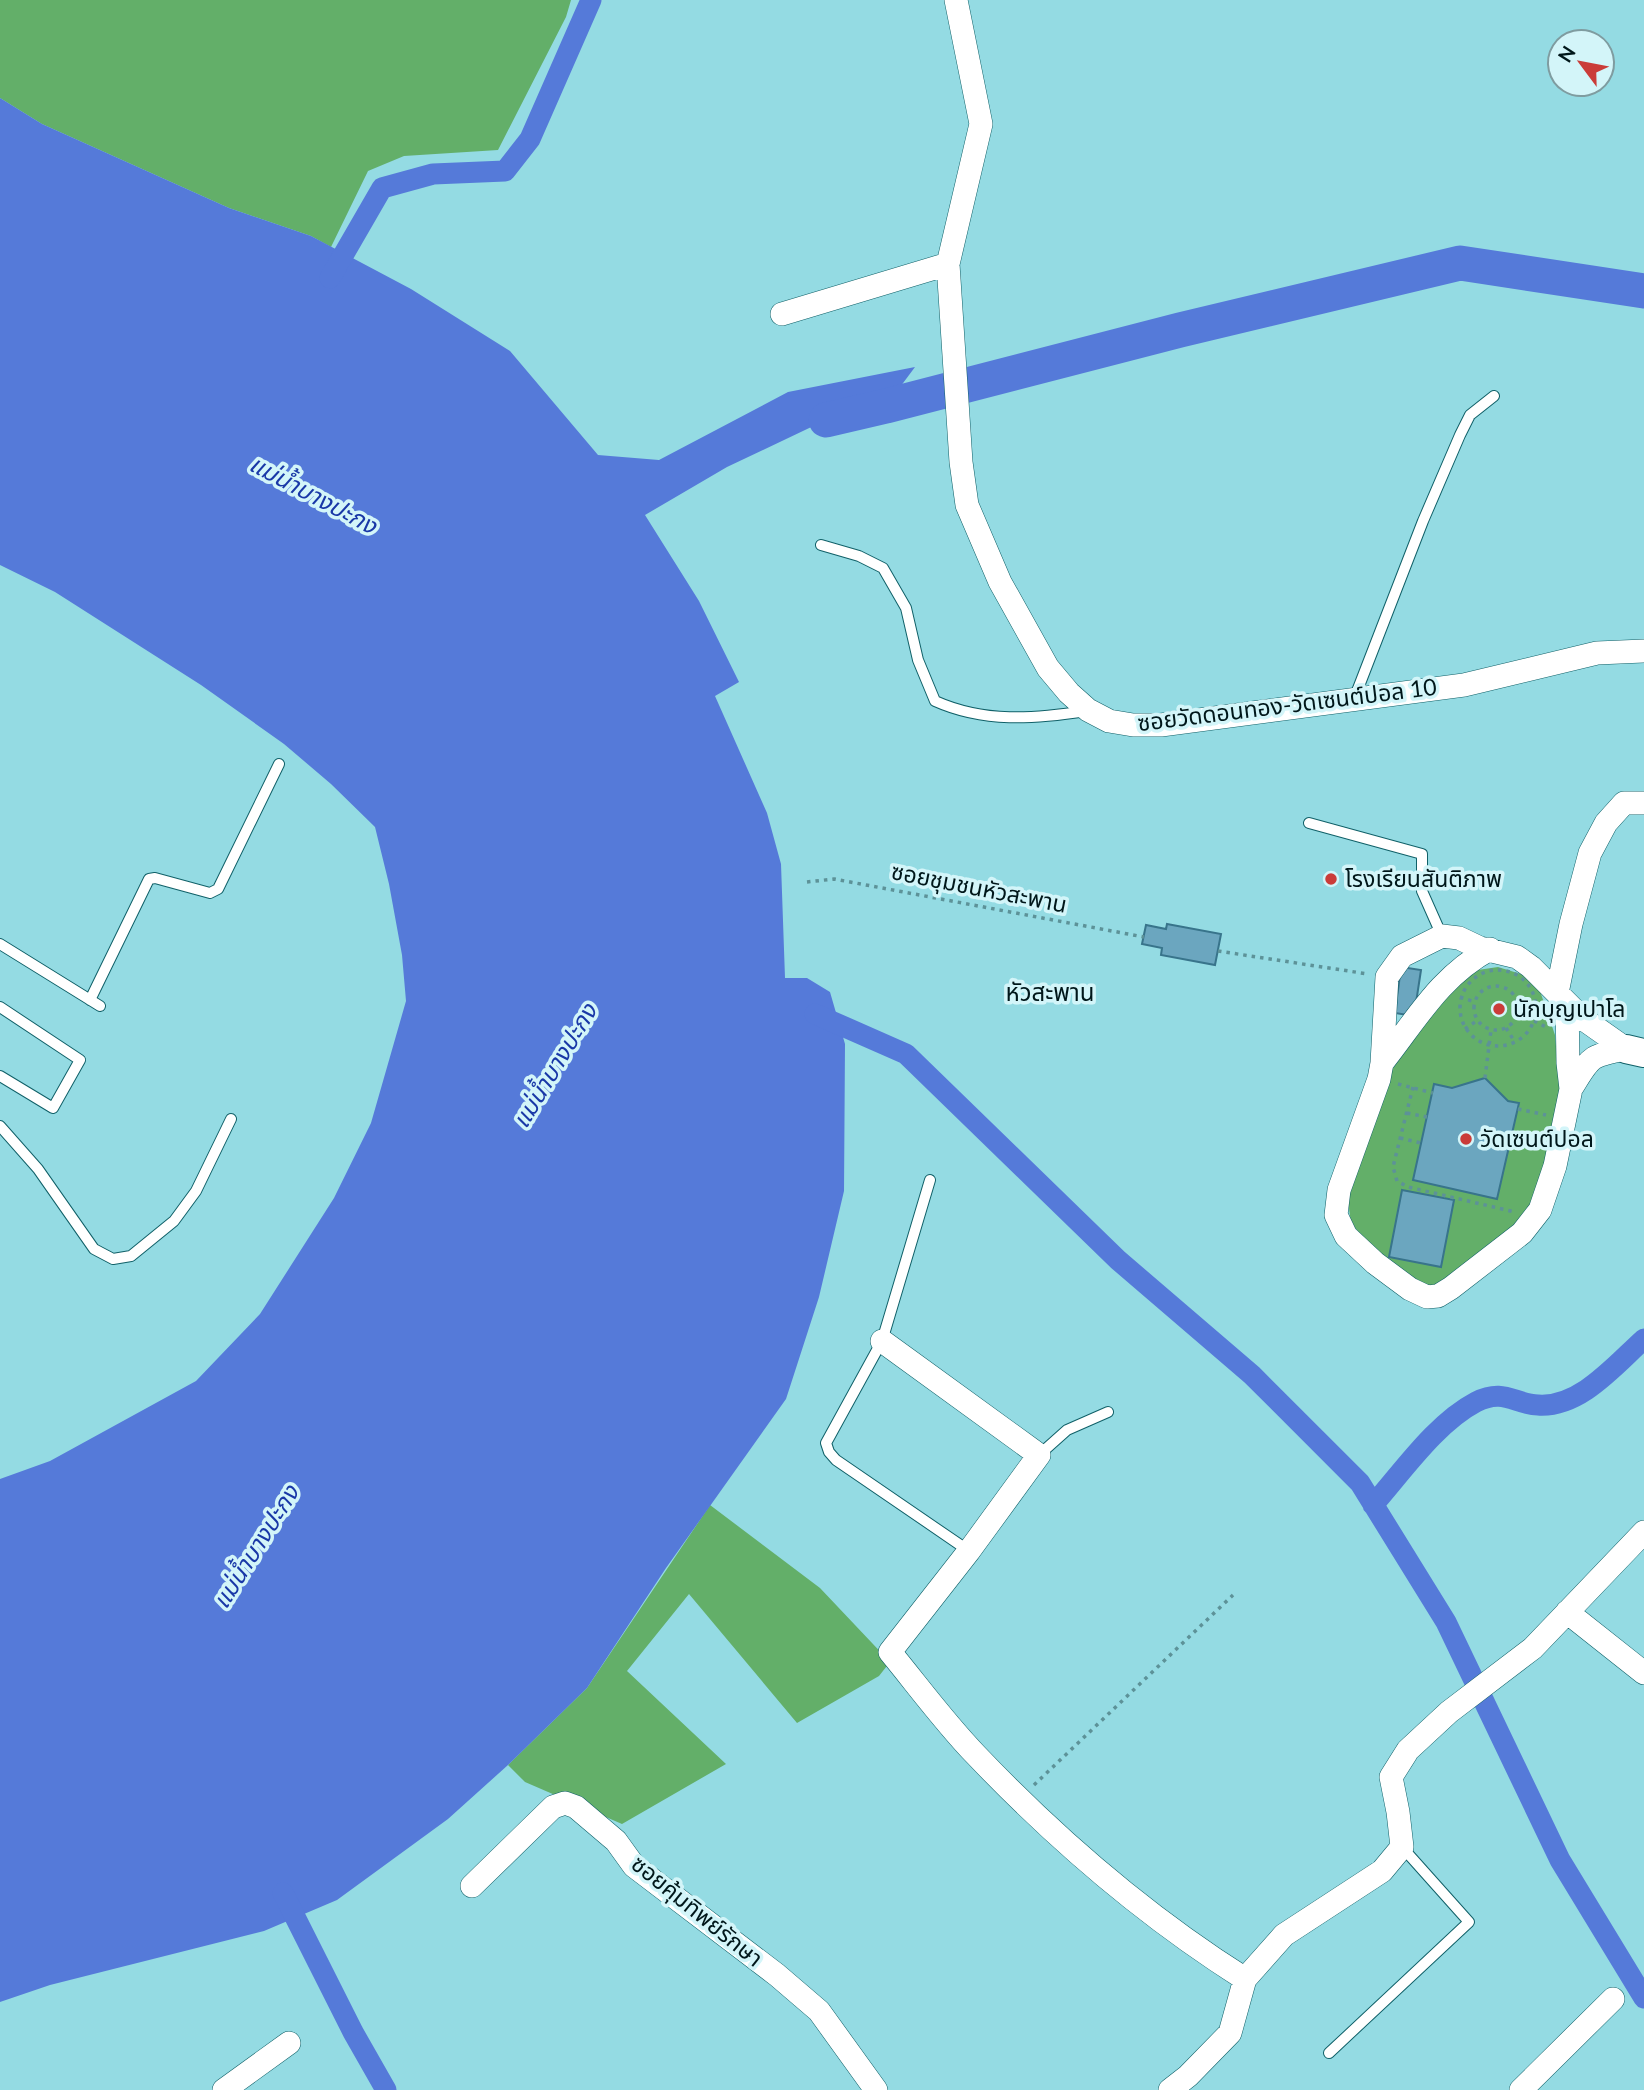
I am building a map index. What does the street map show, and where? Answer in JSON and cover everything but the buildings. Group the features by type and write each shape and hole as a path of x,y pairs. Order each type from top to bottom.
{"street":[{"name":"ซอยวัดดอนทอง-วัดเซนต์ปอล 10","path":"956,0 981,124 948,264 961,462 967,505 1000,582 1048,668 1069,694 1088,710 1109,721 1133,725 1161,725 1464,685 1597,653 1644,651"},
{"path":"782,314 948,264"},
{"path":"1635,1051 1582,1018 1562,998 1517,957 1480,948 1459,938 1442,936 1402,956 1387,977 1380,1071 1339,1190 1336,1215 1346,1236 1375,1263 1410,1289 1427,1297 1437,1296 1451,1289 1522,1233 1540,1210 1556,1166 1571,1089 1562,998 1571,924 1590,853 1606,823 1625,803 1644,803"},
{"path":"1380,1071 1441,985 1467,962 1490,949"},
{"path":"1571,1089 1596,1054 1635,1051"},
{"path":"882,1341 1040,1455 890,1652 974,1753 1050,1828 1138,1902 1245,1979"},
{"path":"1170,2090 1188,2076 1230,2033 1245,1979 1284,1936 1382,1871 1402,1847 1391,1777 1408,1750 1449,1712 1533,1648 1644,1532"},
{"path":"1566,1612 1644,1673"},
{"name":"ซอยคุ้มทิพย์รักษา","path":"472,1886 553,1807 565,1803 576,1807 616,1841 634,1866 777,1975 819,2011 876,2090"},
{"path":"1521,2090 1613,1999"},
{"path":"224,2090 289,2043"}],"lane":[{"path":"1354,699 1423,521 1460,435 1470,415 1494,396"},
{"path":"821,545 859,556 883,568 906,608 918,660 935,701 956,710 982,716 1015,718 1046,718 1088,710"},
{"path":"0,944 95,1003 149,879 155,878 211,893 218,889 279,764"},
{"path":"1309,823 1422,854 1422,891 1442,936"},
{"path":"0,1007 80,1060 53,1108 0,1076"},
{"path":"0,1126 38,1169 93,1250 113,1259 131,1256 174,1221 196,1191 231,1119"},
{"path":"930,1180 882,1341 826,1443 829,1452 969,1551"},
{"path":"1040,1455 1068,1430 1108,1412"},
{"path":"1329,2053 1469,1922 1402,1847"}],"path":[{"name":"ซอยชุมชนหัวสะพาน","path":"807,882 834,878 1143,937"},
{"path":"1218,951 1387,977"},
{"path":"1507,970 1529,984 1537,1009 1528,1032 1515,1042 1507,1046 1489,1045 1472,1037 1465,1029 1460,1015 1460,1002 1471,980 1482,972 1507,970"},
{"path":"1498,985 1513,992 1517,998 1518,1013 1511,1025 1490,1030 1478,1020 1474,1009 1475,1002 1483,990 1498,985"},
{"path":"1518,1013 1567,1038"},
{"path":"1465,1029 1478,1020"},
{"path":"1506,1028 1515,1042"},
{"path":"1485,1077 1490,1030"},
{"path":"1380,1071 1413,1087 1433,1093"},
{"path":"1413,1087 1393,1167 1397,1181 1408,1187 1534,1216"},
{"path":"1517,1109 1565,1118"},
{"path":"1406,1113 1427,1117"},
{"path":"1400,1138 1421,1143"},
{"path":"1020,1798 1233,1595"}],"green space":[{"path":"0,0 571,0 566,17 498,150 404,156 368,171 331,247 311,236 229,208 42,124 0,98"},
{"path":"1498,967 1524,975 1540,991 1555,1035 1560,1093 1550,1164 1519,1227 1432,1289 1407,1278 1376,1253 1351,1223 1347,1194 1385,1080 1442,996 1471,971"},
{"path":"710,1505 820,1588 890,1662 879,1676 797,1723 689,1594 627,1671 726,1764 622,1824 525,1782 508,1765 587,1688"}],"water":[{"name":"แม่น้ำบางปะกง","path":"0,98 42,124 229,208 311,236 411,289 510,351 598,455 659,460 788,392 915,367 886,406 826,420 727,467 645,515 699,601 739,682 715,696 767,813 781,864 785,978 807,978 830,992 845,1044 844,1191 819,1297 786,1399 666,1568 587,1688 448,1819 337,1900 264,1931 50,1985 0,2002 0,1479 50,1461 196,1381 260,1314 334,1198 371,1123 406,1001 402,955 375,827 331,784 284,744 201,685 55,592 0,565"}],"waterway":[{"path":"330,278 382,188 433,174 505,171 530,139 591,0"},
{"path":"826,420 1180,330 1460,263 1644,291"},
{"path":"815,1014 906,1054 1118,1260 1252,1375 1360,1483 1446,1622 1560,1860 1644,1998"},
{"path":"1373,1505 1434,1435 1461,1411 1494,1396 1538,1405 1568,1400 1596,1383 1644,1339"},
{"path":"283,1893 353,2032 386,2090"}],"place":[{"name":"โรงเรียนสันติภาพ","path":"1331,879"},
{"name":"นักบุญเปาโล","path":"1499,1009"},
{"name":"วัดเซนต์ปอล","path":"1466,1139"}],"district":[{"name":"หัวสะพาน","path":"1050,993"}]}
